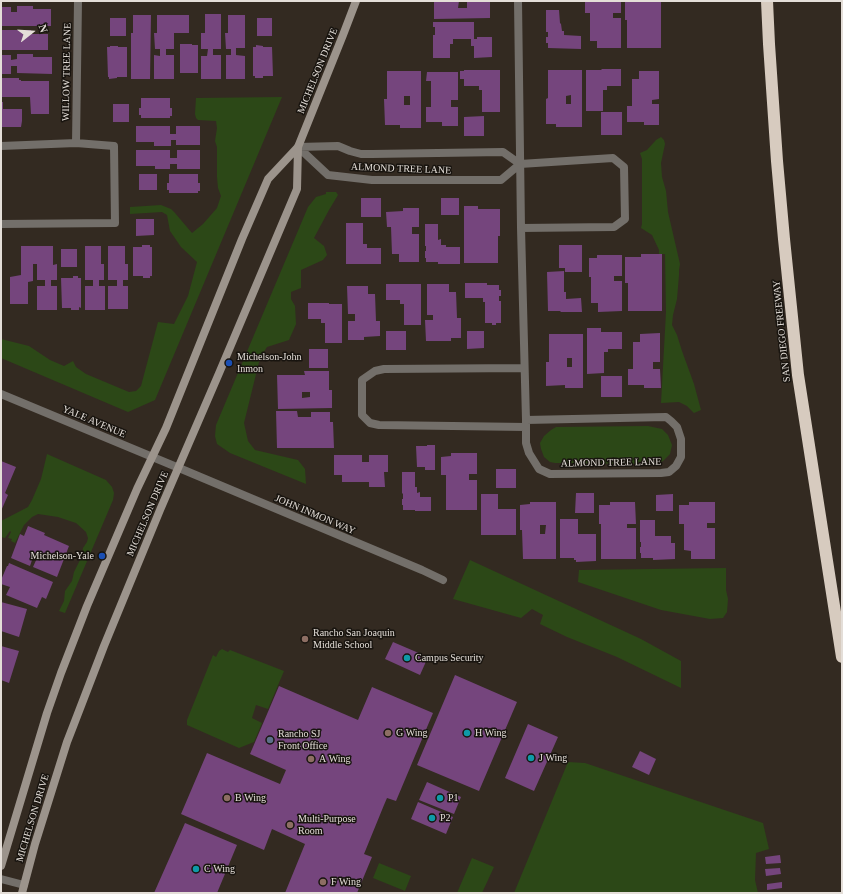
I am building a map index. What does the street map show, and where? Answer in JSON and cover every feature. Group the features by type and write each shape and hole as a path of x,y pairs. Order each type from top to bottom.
{"highway":[{"name":"SAN DIEGO FREEWAY","path":"767,1 777,161 798,375 842,657"}],"main road":[{"name":"MICHELSON DRIVE","path":"23,889 35,844 67,742 107,639 297,189 298,147 356,1"},
{"name":"MICHELSON DRIVE","path":"1,866 47,713 87,606 137,489 166,428 268,179 298,147"}],"street":[{"name":"WILLOW TREE LANE","path":"76,144 78,1"},
{"name":"ALMOND TREE LANE","path":"518,1 524,368 526,423 526,443 529,453 539,468 550,474 661,473 669,472 676,466 681,458 681,439 677,427 666,418 526,423 379,425 370,423 362,414 362,380 375,371 384,369 524,368"},
{"path":"1,146 76,144 114,146 115,223 1,224"},
{"name":"ALMOND TREE LANE","path":"298,147 338,146 361,154 503,152 520,164"},
{"name":"ALMOND TREE LANE","path":"298,147 328,175 372,180 501,180 520,164"},
{"path":"520,164 613,158 624,167 625,219 614,227 521,228"},
{"name":"YALE AVENUE","path":"1,394 179,468"},
{"name":"JOHN INMON WAY","path":"179,468 444,580"},
{"path":"1,879 23,889"}],"green space":[{"path":"282,97 155,400 128,412 1,358 1,339 29,346 50,360 64,366 73,361 76,367 86,374 129,392 136,391 141,386 158,322 174,324 188,296 197,262 181,247 170,231 167,215 162,212 130,214 130,207 161,205 171,209 192,233 203,224 217,208 221,196 218,188 217,177 217,147 215,141 217,128 216,121 198,120 196,118 196,98"},
{"path":"661,137 665,144 661,163 662,177 666,191 668,212 680,264 677,299 672,325 694,384 701,410 694,413 687,406 679,402 661,403 666,312 665,254 659,254 659,250 652,235 641,228 642,159 640,153 647,150 656,140"},
{"path":"326,192 336,192 338,195 314,238 324,246 327,255 323,260 301,270 301,288 291,292 291,299 295,306 296,324 289,340 267,347 260,358 244,423 248,441 255,450 298,460 305,469 306,484 230,453 217,444 215,436 216,425 308,207 316,197 326,194"},
{"path":"648,426 662,429 668,435 672,445 670,454 663,461 656,464 555,463 550,462 544,457 541,449 540,443 544,436 556,427"},
{"path":"47,454 106,480 112,487 114,493 113,500 65,613 59,611 64,601 65,591 72,581 74,572 81,558 83,548 87,542 88,538 86,532 76,523 58,517 38,514 32,517 24,525 15,543 11,541 12,539 8,538 11,532 10,531 5,538 1,537 1,521 28,507 32,500 41,479"},
{"path":"470,560 641,639 681,661 681,688 617,657 567,637 540,624 543,615 532,609 521,618 453,599"},
{"path":"726,568 726,590 728,599 727,612 723,618 710,619 661,610 578,582 579,570"},
{"path":"222,649 228,652 230,650 284,671 268,709 256,705 252,718 262,723 254,742 239,748 187,725 187,720 213,655 216,657"},
{"path":"568,762 585,763 763,823 769,849 756,853 755,880 758,893 514,893"},
{"path":"472,858 494,867 482,893 457,893"},
{"path":"379,863 411,876 405,891 373,878"}],"building":[{"path":"434,1 459,1 458,8 467,8 467,1 490,1 490,18 434,19"},
{"path":"585,1 621,1 621,13 613,13 613,18 621,18 621,48 597,48 597,41 590,41 590,13 585,13"},
{"path":"625,1 661,1 661,48 627,48"},
{"path":"17,6 33,6 33,9 51,9 51,26 1,26 1,7 11,7 11,12 17,12"},
{"path":"546,10 559,10 560,23 562,31 564,31 564,35 581,36 581,49 548,48 548,43 546,43 548,32 546,32"},
{"path":"205,14 221,14 221,49 213,49 213,55 221,55 221,79 201,79 201,56 207,56 208,49 201,49 201,33 205,33"},
{"path":"133,15 151,15 150,79 131,79 131,33 133,33"},
{"path":"157,15 189,15 189,33 174,33 174,49 166,49 166,55 174,55 174,79 154,79 154,55 160,56 160,49 155,49 154,33 157,33"},
{"path":"228,15 245,15 245,48 236,48 236,55 245,56 245,79 226,79 226,55 231,55 231,49 226,49 225,33 228,33"},
{"path":"110,18 126,18 126,36 110,36"},
{"path":"257,18 272,18 272,36 257,36"},
{"path":"433,22 474,22 474,39 477,39 477,37 492,37 492,57 474,58 474,46 471,46 471,39 453,39 453,44 450,44 450,58 433,58 433,35 435,35 435,27 433,27"},
{"path":"1,30 31,30 31,34 48,34 48,50 1,50"},
{"path":"180,44 198,45 198,73 180,73"},
{"path":"256,45 272,47 273,76 255,78 255,76 253,76 253,47 256,47"},
{"path":"107,47 127,47 127,77 109,79"},
{"path":"17,54 33,54 33,57 52,57 52,74 17,73 17,66 11,66 11,74 1,74 1,55 11,55 11,60 17,59"},
{"path":"621,69 621,86 607,86 607,90 603,90 603,111 586,111 586,70"},
{"path":"500,70 500,112 482,112 482,90 479,90 479,86 464,86 464,79 460,79 460,71"},
{"path":"548,70 582,70 582,127 556,127 556,124 546,124 546,99 548,98","holes":["571,95 571,104 566,104 566,96"]},
{"path":"387,71 421,71 421,128 400,128 400,125 385,125 384,99 387,99","holes":["404,96 410,96 410,105 404,105"]},
{"path":"639,71 659,71 659,99 652,100 652,104 659,104 659,125 644,125 644,122 627,122 627,106 632,106 632,79 639,79"},
{"path":"427,72 458,72 458,100 451,100 451,107 458,107 458,126 442,126 442,122 426,122 426,107 431,107 431,81 426,81"},
{"path":"1,78 19,78 21,81 49,81 49,114 31,114 30,97 1,97"},
{"path":"141,98 170,98 172,116 170,116 170,118 141,118 141,115 139,115 139,108 141,108"},
{"path":"1,102 3,102 3,109 22,109 21,127 1,127"},
{"path":"113,104 129,104 129,122 113,122"},
{"path":"601,112 622,112 622,135 601,135"},
{"path":"484,116 484,136 464,136 464,117"},
{"path":"136,126 170,126 170,134 176,134 176,126 200,126 200,145 176,145 176,140 171,140 171,146 154,146 154,142 136,142"},
{"path":"136,150 170,150 170,158 177,158 177,150 200,150 200,169 177,169 177,164 170,164 170,169 155,169 155,166 136,166"},
{"path":"139,174 157,174 157,190 139,190"},
{"path":"169,174 198,174 200,191 198,191 198,193 169,193 169,190 167,190 167,183 169,183"},
{"path":"361,198 381,198 381,217 361,217"},
{"path":"441,198 459,198 459,215 441,215"},
{"path":"464,206 478,206 478,209 500,209 498,263 464,263"},
{"path":"403,208 419,208 419,227 412,227 412,234 419,234 419,262 399,262 399,254 392,254 391,227 387,227 386,212 403,211"},
{"path":"136,219 154,219 154,235 136,236"},
{"path":"346,223 363,223 363,244 367,244 367,248 381,248 381,264 346,264"},
{"path":"425,224 438,224 438,240 441,239 441,245 446,245 446,247 460,247 460,264 438,264 438,262 426,262"},
{"path":"142,245 150,245 150,247 152,247 152,276 150,276 150,278 133,276 133,247 142,247"},
{"path":"559,245 582,245 582,272 565,272 565,268 559,268"},
{"path":"21,246 53,246 53,265 57,264 57,280 51,280 51,286 57,286 57,310 37,310 37,286 45,286 45,280 37,280 37,264 33,264 33,281 28,282 28,304 10,304 10,277 21,275"},
{"path":"85,246 101,246 101,264 104,264 104,280 99,280 99,286 105,286 105,310 85,310 85,286 93,286 93,280 85,280"},
{"path":"108,246 125,246 125,264 128,264 128,280 123,280 123,286 128,286 128,309 108,309 108,286 117,286 117,280 108,280"},
{"path":"61,249 77,249 77,267 61,267"},
{"path":"641,254 662,254 662,311 628,311 628,283 625,283 625,257 641,257"},
{"path":"597,255 622,255 622,276 614,276 614,281 622,281 622,311 598,312 598,303 591,303 589,258 597,258"},
{"path":"564,271 564,292 566,292 566,299 581,298 582,312 548,311 547,272"},
{"path":"73,276 78,276 78,278 81,278 81,308 79,307 79,310 62,308 61,278 73,278"},
{"path":"465,283 487,283 487,285 499,285 499,290 501,290 499,301 501,301 501,323 492,325 492,323 485,323 485,302 483,302 483,298 465,298"},
{"path":"386,284 421,284 421,325 404,325 404,304 400,304 400,300 386,300"},
{"path":"427,284 449,284 449,292 456,292 457,318 461,318 461,338 451,338 451,341 426,341 425,320 433,320 433,315 427,315"},
{"path":"347,286 368,286 368,294 375,294 376,321 380,321 380,336 364,337 364,340 348,340 348,321 355,321 355,314 348,314"},
{"path":"308,303 342,304 342,343 325,343 325,323 321,323 321,319 308,319"},
{"path":"587,328 601,328 601,332 622,332 622,349 608,349 608,352 604,352 604,373 587,374"},
{"path":"386,331 406,331 406,350 386,350"},
{"path":"467,331 484,331 484,348 467,349"},
{"path":"660,333 660,362 653,362 653,369 660,369 661,388 644,388 644,385 628,385 628,369 633,369 633,342 640,342 640,334"},
{"path":"549,334 583,334 583,388 565,388 565,385 546,386 546,362 549,362","holes":["567,358 572,358 572,367 567,367"]},
{"path":"309,349 328,349 328,368 309,368"},
{"path":"304,371 329,371 329,390 332,390 332,408 278,409 277,375 305,375","holes":["302,392 310,392 310,397 302,398"]},
{"path":"601,376 622,376 622,397 601,397"},
{"path":"276,411 297,411 298,417 311,417 311,412 330,412 330,422 333,422 334,448 277,448"},
{"path":"435,445 435,470 425,470 425,467 417,467 416,446"},
{"path":"451,453 477,453 477,474 469,474 469,480 477,480 477,510 446,510 446,475 441,475 441,457 451,456"},
{"path":"334,455 362,455 362,462 369,462 369,455 388,455 388,472 384,472 385,487 369,487 369,482 342,482 342,475 334,475"},
{"path":"1,461 16,467 5,493 8,495 1,511"},
{"path":"496,469 516,469 516,488 496,488"},
{"path":"402,472 415,472 415,487 417,487 417,493 420,492 420,497 431,497 431,511 403,510"},
{"path":"576,493 594,493 594,513 575,513"},
{"path":"481,494 498,494 498,509 516,509 516,535 481,535"},
{"path":"673,494 673,511 656,511 656,495"},
{"path":"530,502 556,502 556,559 523,559 522,530 520,530 520,505 530,504","holes":["540,525 546,525 545,534 540,534"]},
{"path":"610,502 635,502 636,524 627,524 627,528 636,528 636,559 601,559 601,524 599,524 599,505 610,505"},
{"path":"689,502 715,502 715,523 707,523 707,528 715,528 715,559 691,559 691,551 684,550 684,524 679,524 679,505 689,505"},
{"path":"560,519 578,519 578,534 596,534 596,561 576,562 574,558 560,558"},
{"path":"640,520 655,520 655,536 671,536 671,543 675,543 675,559 653,560 653,558 641,558"},
{"path":"28,526 69,546 57,577 33,567 37,558 33,557 30,566 11,558 20,534 24,536"},
{"path":"9,563 53,582 46,599 42,597 37,608 6,595 10,587 1,584 1,580"},
{"path":"1,602 27,609 19,637 1,631"},
{"name":"Campus Security","path":"393,642 428,657 420,675 385,659"},
{"path":"1,646 19,651 9,683 1,680"},
{"name":"H Wing","path":"455,675 517,702 479,791 417,765"},
{"path":"279,686 358,720 372,687 433,713 396,801 387,798 384,805 364,854 372,857 357,893 285,893 305,844 272,829 264,850 181,814 207,753 280,784 286,770 250,754"},
{"name":"J Wing","path":"528,724 558,737 534,791 505,778"},
{"path":"640,751 656,759 649,775 632,767"},
{"name":"P1","path":"427,782 461,797 454,814 419,800"},
{"name":"P2","path":"418,802 453,817 446,834 411,819"},
{"name":"C Wing","path":"185,823 237,845 217,893 154,893"},
{"path":"780,855 781,863 766,864 765,857"},
{"path":"780,868 781,874 766,876 765,869"},
{"path":"782,882 782,888 767,890 767,884"}],"place":[{"name":"Michelson-John Inmon","path":"229,363"},
{"name":"Michelson-Yale","path":"102,556"},
{"name":"Rancho San Joaquin Middle School","path":"305,639"},
{"name":"Campus Security","path":"407,658"},
{"name":"G Wing","path":"388,733"},
{"name":"H Wing","path":"467,733"},
{"name":"Rancho SJ Front Office","path":"270,740"},
{"name":"J Wing","path":"531,758"},
{"name":"A Wing","path":"311,759"},
{"name":"B Wing","path":"227,798"},
{"name":"P1","path":"440,798"},
{"name":"P2","path":"432,818"},
{"name":"Multi-Purpose Room","path":"290,825"},
{"name":"C Wing","path":"196,869"},
{"name":"F Wing","path":"323,882"}]}
